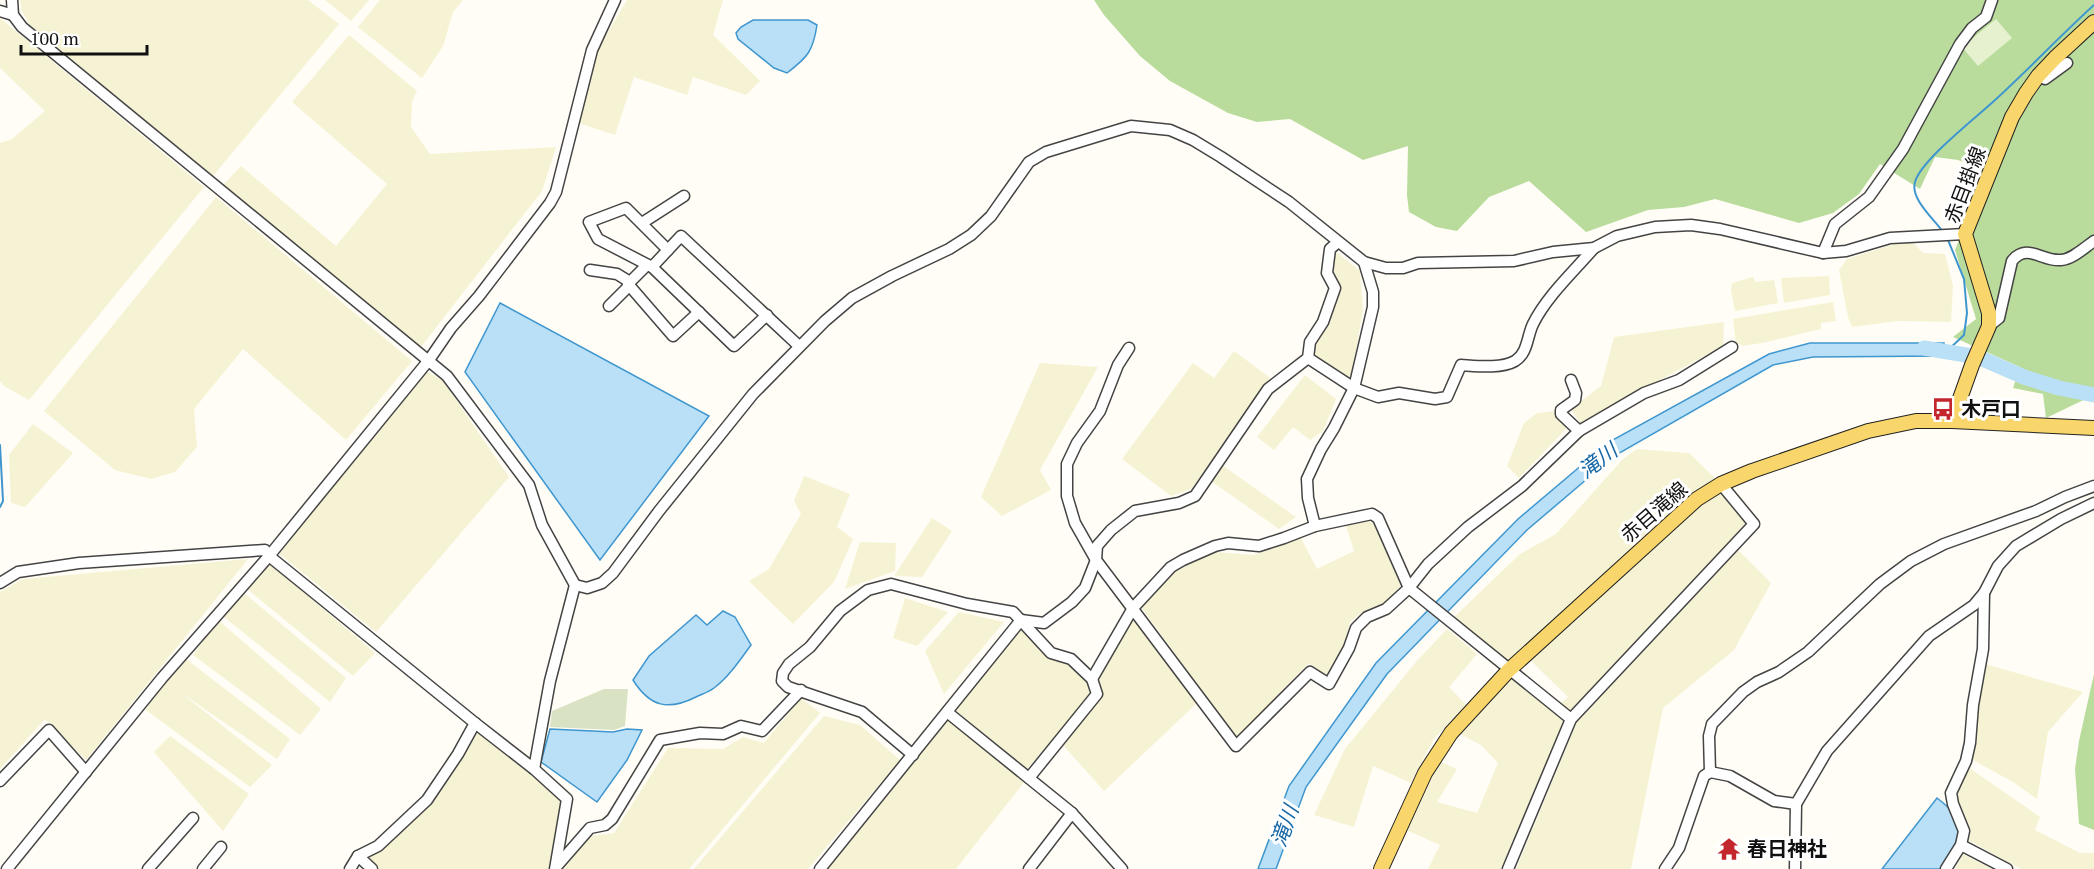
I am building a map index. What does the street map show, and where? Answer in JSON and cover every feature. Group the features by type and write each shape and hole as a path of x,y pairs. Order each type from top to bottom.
{"main road":[{"name":"赤目掛線","path":"1989,326 1989,313 1962,234 2013,117 2038,76 2094,22"},
{"path":"1952,421 1971,365 1989,326"},
{"name":"赤目滝線","path":"1381,869 1425,772 1451,733 1509,670 1689,506 1721,484 1868,431 1916,422 1952,421 2094,428"}],"street":[{"path":"12,0 13,15 31,35 447,376 529,484 542,525 575,585 550,681 534,769"},
{"path":"7,869 162,678 269,556 429,360 553,198 592,50 615,0"},
{"path":"1823,253 1835,224 1869,197 1903,148 1960,44 1972,28 1986,17 1992,0"},
{"path":"0,12 13,15"},
{"path":"2038,76 2046,79 2067,63"},
{"path":"575,585 587,588 602,583 613,573 659,511 753,394 799,346 852,298 949,249 971,235 991,216 1029,162 1046,153 1131,126 1170,130 1193,140 1289,202 1364,262 1386,268 1403,268 1418,262 1514,261 1553,252 1594,248 1617,236 1655,227 1691,225 1720,229 1823,253 1846,251 1890,238 1962,234"},
{"path":"642,223 684,196"},
{"path":"668,250 626,208 589,222 598,239 649,266 735,346 767,315"},
{"path":"609,306 630,283 681,236 799,346"},
{"path":"1989,326 1999,318 2012,261 2017,255 2023,252 2051,260 2061,260 2072,256 2094,241"},
{"path":"1021,620 1044,623 1072,602 1085,588 1096,560 1098,546 1111,530 1136,511 1179,503 1195,496 1268,389 1308,358 1310,342 1323,322 1335,288 1327,273 1330,249 1338,242"},
{"path":"1308,358 1354,388 1378,397 1399,393 1435,399 1447,397 1461,365 1486,366 1513,362 1521,357 1532,326 1542,310 1594,248"},
{"path":"1315,526 1308,498 1307,479 1354,388 1373,307 1373,292 1364,262"},
{"path":"590,270 617,274 630,283 673,336 699,312"},
{"path":"1129,348 1118,365 1100,411 1077,443 1067,464 1067,496 1075,523 1096,560 1236,746 1310,672 1329,684 1349,648 1356,628 1367,617 1386,609 1414,591 1428,564 1468,527 1522,486 1579,431 1644,393 1679,380 1732,347"},
{"path":"1571,380 1576,393 1575,400 1561,410 1561,414 1579,431"},
{"path":"1508,869 1571,719 1754,524 1721,484"},
{"path":"1710,772 1709,736 1712,724 1743,692 1757,682 1779,672 1808,652 1880,584 1911,561 1944,544 2036,511 2094,486"},
{"path":"1795,869 1796,804 1827,751 1929,636 1974,605 1984,593 1998,566 2016,546 2061,519 2094,503"},
{"path":"1092,679 1133,608 1171,567 1215,546 1228,543 1259,546 1315,526 1372,514 1378,518 1414,591 1443,617 1571,719"},
{"path":"0,583 18,572 79,563 265,550 269,556 567,798 555,869"},
{"path":"913,755 862,712 788,687 782,681 783,673 789,664 810,647 840,610 868,590 891,585 967,604 1012,612 1051,653 1071,659 1092,679 1096,694 1029,778"},
{"path":"1946,869 1961,845 1964,831 1951,793 1966,761 1970,743 1973,705 1983,649 1984,593"},
{"path":"820,869 1021,620"},
{"path":"555,869 590,828 605,825 612,819 660,740 700,733 723,734 741,726 762,731 801,690"},
{"path":"947,712 1072,813 1122,869"},
{"path":"350,869 358,856 378,846 427,800 458,754 475,723"},
{"path":"0,781 49,730 86,772"},
{"path":"1665,869 1679,848 1704,776 1710,772 1730,776 1774,801 1796,804"},
{"path":"1029,869 1072,813"},
{"path":"153,868 193,818"},
{"path":"1961,845 2007,869"},
{"path":"203,869 221,847"},
{"path":"358,856 372,869"}],"shaded area":[{"path":"20,0 308,0 339,24 213,176 30,25 22,11"},
{"path":"325,0 369,0 351,21"},
{"path":"380,0 463,0 453,12 443,46 422,78 358,27"},
{"path":"627,0 723,0 713,35 760,81 746,95 693,77 687,95 634,77 615,135 575,122 598,49"},
{"path":"0,18 204,187 29,400 4,386 0,381 0,143 12,139 45,111 0,68"},
{"path":"349,35 417,91 412,102 411,127 430,154 556,147 542,191 421,347 223,185 241,166 336,246 387,184 292,102"},
{"path":"216,197 412,361 346,440 243,349 194,409 197,447 175,472 151,479 115,470 44,411"},
{"path":"1910,239 1923,253 1945,254 1953,286 1951,322 1897,321 1852,327 1839,270 1847,259"},
{"path":"1335,251 1360,271 1363,309 1351,379 1313,356 1317,338 1338,289 1330,273"},
{"path":"1829,276 1830,295 1784,303 1781,278"},
{"path":"1753,277 1755,282 1774,280 1778,303 1735,311 1732,283"},
{"path":"1833,302 1836,321 1821,323 1821,329 1762,343 1742,346 1736,344 1733,319"},
{"path":"1724,322 1723,346 1580,423 1571,409 1601,386 1614,337"},
{"path":"1234,351 1273,380 1191,489 1171,496 1122,459 1193,363 1214,378"},
{"path":"1040,363 1098,367 1040,470 1051,490 1002,516 981,497"},
{"path":"425,370 443,381 509,477 376,632 276,551"},
{"path":"1305,375 1336,399 1323,431 1310,440 1293,427 1274,450 1257,437"},
{"path":"1555,411 1566,429 1519,478 1507,466 1524,423 1537,413"},
{"path":"33,424 73,453 25,507 11,503 9,455"},
{"path":"1637,449 1689,453 1718,481 1673,510 1507,664 1453,618 1520,554 1556,534 1623,459"},
{"path":"1222,465 1296,517 1279,529 1211,481"},
{"path":"804,476 850,494 837,527 853,539 834,582 793,624 749,581 769,569 801,514 794,501"},
{"path":"1720,492 1746,524 1700,577 1570,716 1558,706 1568,697 1530,660 1683,518"},
{"path":"932,518 952,531 922,577 894,576"},
{"path":"1373,521 1401,586 1384,603 1364,611 1350,622 1344,648 1327,678 1309,663 1236,738 1141,607 1175,569 1216,552 1254,555 1301,538 1317,569 1354,551 1345,523"},
{"path":"860,542 896,543 895,571 845,589"},
{"path":"1738,550 1771,583 1734,650 1663,708 1631,869 1516,869 1577,722"},
{"path":"248,559 86,760 45,719 0,769 0,592 23,579"},
{"path":"269,563 375,653 353,676 247,589"},
{"path":"243,592 346,678 330,702 224,617"},
{"path":"905,598 948,612 917,646 893,638"},
{"path":"959,612 1004,622 944,694 925,651"},
{"path":"1133,619 1197,703 1104,791 1063,745 1102,696 1098,679"},
{"path":"218,620 321,709 300,735 193,655"},
{"path":"1021,626 1046,655 1066,662 1087,683 1092,693 1027,769 956,711"},
{"path":"1447,629 1477,654 1449,687 1466,705 1433,740 1411,783 1373,766 1354,827 1314,815 1345,749 1416,662"},
{"path":"186,659 290,739 277,759 180,692 272,765 250,787 146,710 162,678 167,682"},
{"path":"1985,664 2083,692 2048,732 2037,799 2013,782 1971,759"},
{"path":"1510,677 1564,720 1540,781 1501,869 1428,869 1440,845 1406,830 1439,761 1457,769 1437,802 1477,813 1498,763 1481,745 1458,733"},
{"path":"801,698 820,713 689,869 560,869 591,836 614,833 668,748 723,749 743,737 764,743"},
{"path":"946,710 1029,776 956,869 820,869"},
{"path":"824,716 860,725 900,760 808,869 694,869"},
{"path":"476,730 561,800 550,867 548,869 380,869 367,857 432,802 461,760"},
{"path":"170,736 249,794 223,831 154,752"},
{"path":"1968,767 2040,817 2035,830 2080,853 2094,853 2094,869 2021,869 1968,840 1967,822 1955,793"},
{"path":"1963,854 1992,869 1955,869"}],"green space":[{"path":"1094,0 2094,0 2094,395 2046,418 2043,394 2013,388 2020,367 1953,337 1976,319 1955,250 1986,171 1958,160 1935,157 1920,189 1880,164 1859,194 1833,213 1799,223 1715,199 1684,207 1648,210 1586,232 1529,181 1489,197 1457,231 1436,227 1409,212 1408,146 1363,160 1290,119 1257,122 1228,113 1170,81 1140,56"},
{"path":"1996,19 2012,38 1978,66 1962,47"},
{"path":"2094,674 2094,830 2079,824 2075,769"},
{"path":"604,689 628,689 625,726 614,730 550,727 552,711"}],"water":[{"path":"753,20 808,20 817,25 814,41 805,58 787,73 774,68 738,39 736,33"},
{"path":"500,303 709,416 600,560 465,372"},
{"path":"1810,343 1944,343 1941,356 1813,357 1773,365 1614,456 1527,530 1387,674 1306,787 1276,869 1258,869 1289,786 1376,663 1518,519 1609,442 1769,354"},
{"path":"723,611 735,617 751,645 729,674 710,691 677,704 660,704 646,696 633,680 649,656 696,615 707,625"},
{"path":"550,729 613,732 627,729 642,730 627,760 597,802 541,762"},
{"path":"1937,798 1955,816 1959,832 1941,869 1882,869"}],"waterway":[{"path":"1943,232 1916,195 1914,188 1919,173 1938,151 2008,88 2094,5"},
{"path":"1947,351 1964,335 1967,313 1964,279 1948,240"},
{"name":"滝川","path":"1924,348 1978,357 2024,377 2059,388 2094,395"},
{"path":"0,445 3,501 0,507"}],"place":[{"name":"木戸口","path":"1943,409"},
{"name":"春日神社","path":"1729,849"}]}
